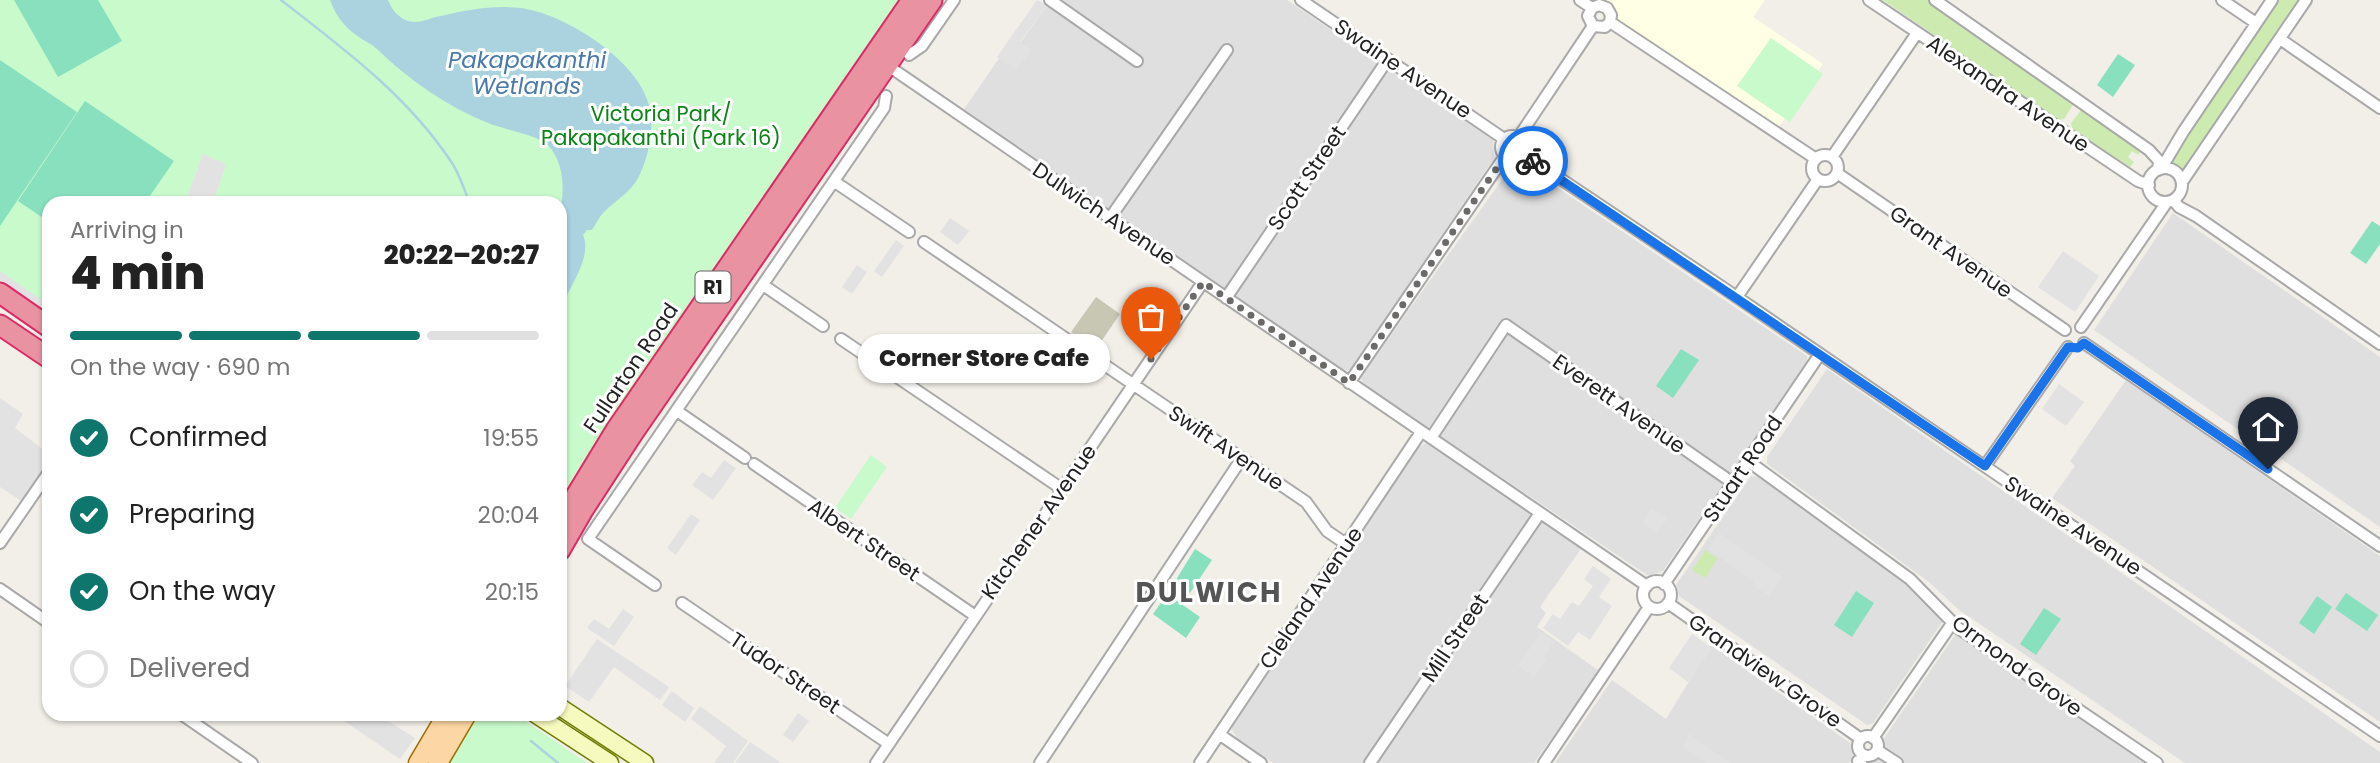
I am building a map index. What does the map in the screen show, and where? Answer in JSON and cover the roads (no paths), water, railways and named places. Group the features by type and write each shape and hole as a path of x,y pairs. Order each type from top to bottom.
{"highway":[{"name":"Fullarton Road","path":"880,61 912,0"},
{"name":"Fullarton Road","path":"567,510 616,430 774,213 880,61 932,0"},
{"name":"Fullarton Road","path":"567,538 774,213"},
{"path":"0,293 42,322"},
{"path":"0,324 42,353"}],"main road":[{"path":"567,712 645,763"},
{"path":"418,763 443,721"},
{"path":"438,763 463,721"},
{"path":"546,721 611,763"}],"street":[{"path":"909,55 922,46 954,0"},
{"path":"1050,0 1137,61"},
{"name":"Swaine Avenue","path":"1301,0 1504,139"},
{"path":"1580,0 1592,8"},
{"name":"Alexandra Avenue","path":"1869,0 2138,181 2148,185"},
{"path":"2222,0 2256,23"},
{"path":"2196,216 2172,195 2152,195 2148,185 2151,176 2159,169 2272,0"},
{"path":"2081,327 2306,0"},
{"name":"Alexandra Avenue","path":"1937,1 2149,150"},
{"path":"1600,5 1607,8 1611,15 1610,22 1601,28 1593,26 1588,16 1592,8 1600,5"},
{"path":"1610,22 1816,159"},
{"path":"1518,138 1593,26"},
{"path":"1832,157 1917,33"},
{"path":"2280,39 2380,108"},
{"path":"1110,218 1227,50"},
{"name":"Scott Street","path":"1226,298 1388,59"},
{"name":"Dulwich Avenue","path":"880,61 1647,586"},
{"path":"655,585 588,539 835,181 884,108 886,96"},
{"path":"1511,135 1518,138 1523,144 1522,153 1515,158 1505,156 1500,150 1504,139 1511,135"},
{"path":"2149,150 2159,151 2178,140"},
{"path":"2149,150 2159,161 2159,169"},
{"name":"Swaine Avenue","path":"1522,153 2380,736"},
{"path":"1349,383 1505,156"},
{"path":"1816,159 1832,157 1837,164 1837,173 1831,180 1818,179"},
{"path":"1816,159 1813,172 1818,179"},
{"path":"2159,169 2174,171 2172,195 2182,209 2196,216 2380,344"},
{"name":"Grant Avenue","path":"1837,173 2065,330"},
{"path":"1737,297 1818,179"},
{"path":"835,181 909,232"},
{"path":"2153,224 2172,210 2182,209"},
{"path":"774,213 801,230"},
{"name":"Swift Avenue","path":"924,242 1306,502 1327,531 1346,544"},
{"name":"Kitchener Avenue","path":"876,763 974,615 1203,282"},
{"path":"763,285 822,326"},
{"name":"Cleland Avenue","path":"1200,763 1346,544 1506,325"},
{"name":"Everett Avenue","path":"1506,325 1733,483"},
{"path":"2068,347 2063,337 2065,330 2071,326 2081,327"},
{"path":"2068,347 2078,348 2084,343 2086,335 2081,327"},
{"path":"841,339 1062,489"},
{"path":"2084,343 2380,546"},
{"path":"1985,466 2068,347"},
{"name":"Stuart Road","path":"1664,584 1821,354"},
{"name":"Albert Street","path":"677,411 974,615"},
{"path":"1040,763 1242,458"},
{"name":"Ormond Grove","path":"1748,461 1910,579 1958,628 2157,763"},
{"path":"0,543 42,482"},
{"name":"Mill Street","path":"1370,763 1540,513"},
{"path":"1657,581 1664,584 1670,590 1668,603 1657,609 1649,607 1643,597 1647,586 1657,581"},
{"path":"0,589 42,618"},
{"name":"Tudor Street","path":"682,603 889,744"},
{"name":"Grandview Grove","path":"1668,603 1861,739"},
{"path":"1544,763 1649,607"},
{"path":"1873,738 1952,622"},
{"path":"191,721 252,763"},
{"path":"1219,734 1261,763"},
{"path":"1868,736 1878,743 1877,750 1860,761 1858,746 1861,739 1868,736"},
{"path":"1877,750 1897,763"}],"water":[{"name":"Pakapakanthi Wetlands","path":"330,0 388,0 398,15 415,22 490,8 520,8 576,28 595,40 629,69 648,102 651,120 649,148 644,166 633,186 604,212 592,230 587,230 583,235 585,253 567,296 567,196 562,196 560,168 548,145 457,109 402,71 349,29"}],"waterway":[{"path":"281,0 374,75 416,116 452,163 467,196"},
{"path":"531,741 558,763"}],"place":[{"name":"Corner Store Cafe","path":"1151,359"}],"district":[{"name":"DULWICH","path":"1209,592"}],"park label":[{"name":"Victoria Park/ Pakapakanthi (Park 16)","path":"661,126"}]}
